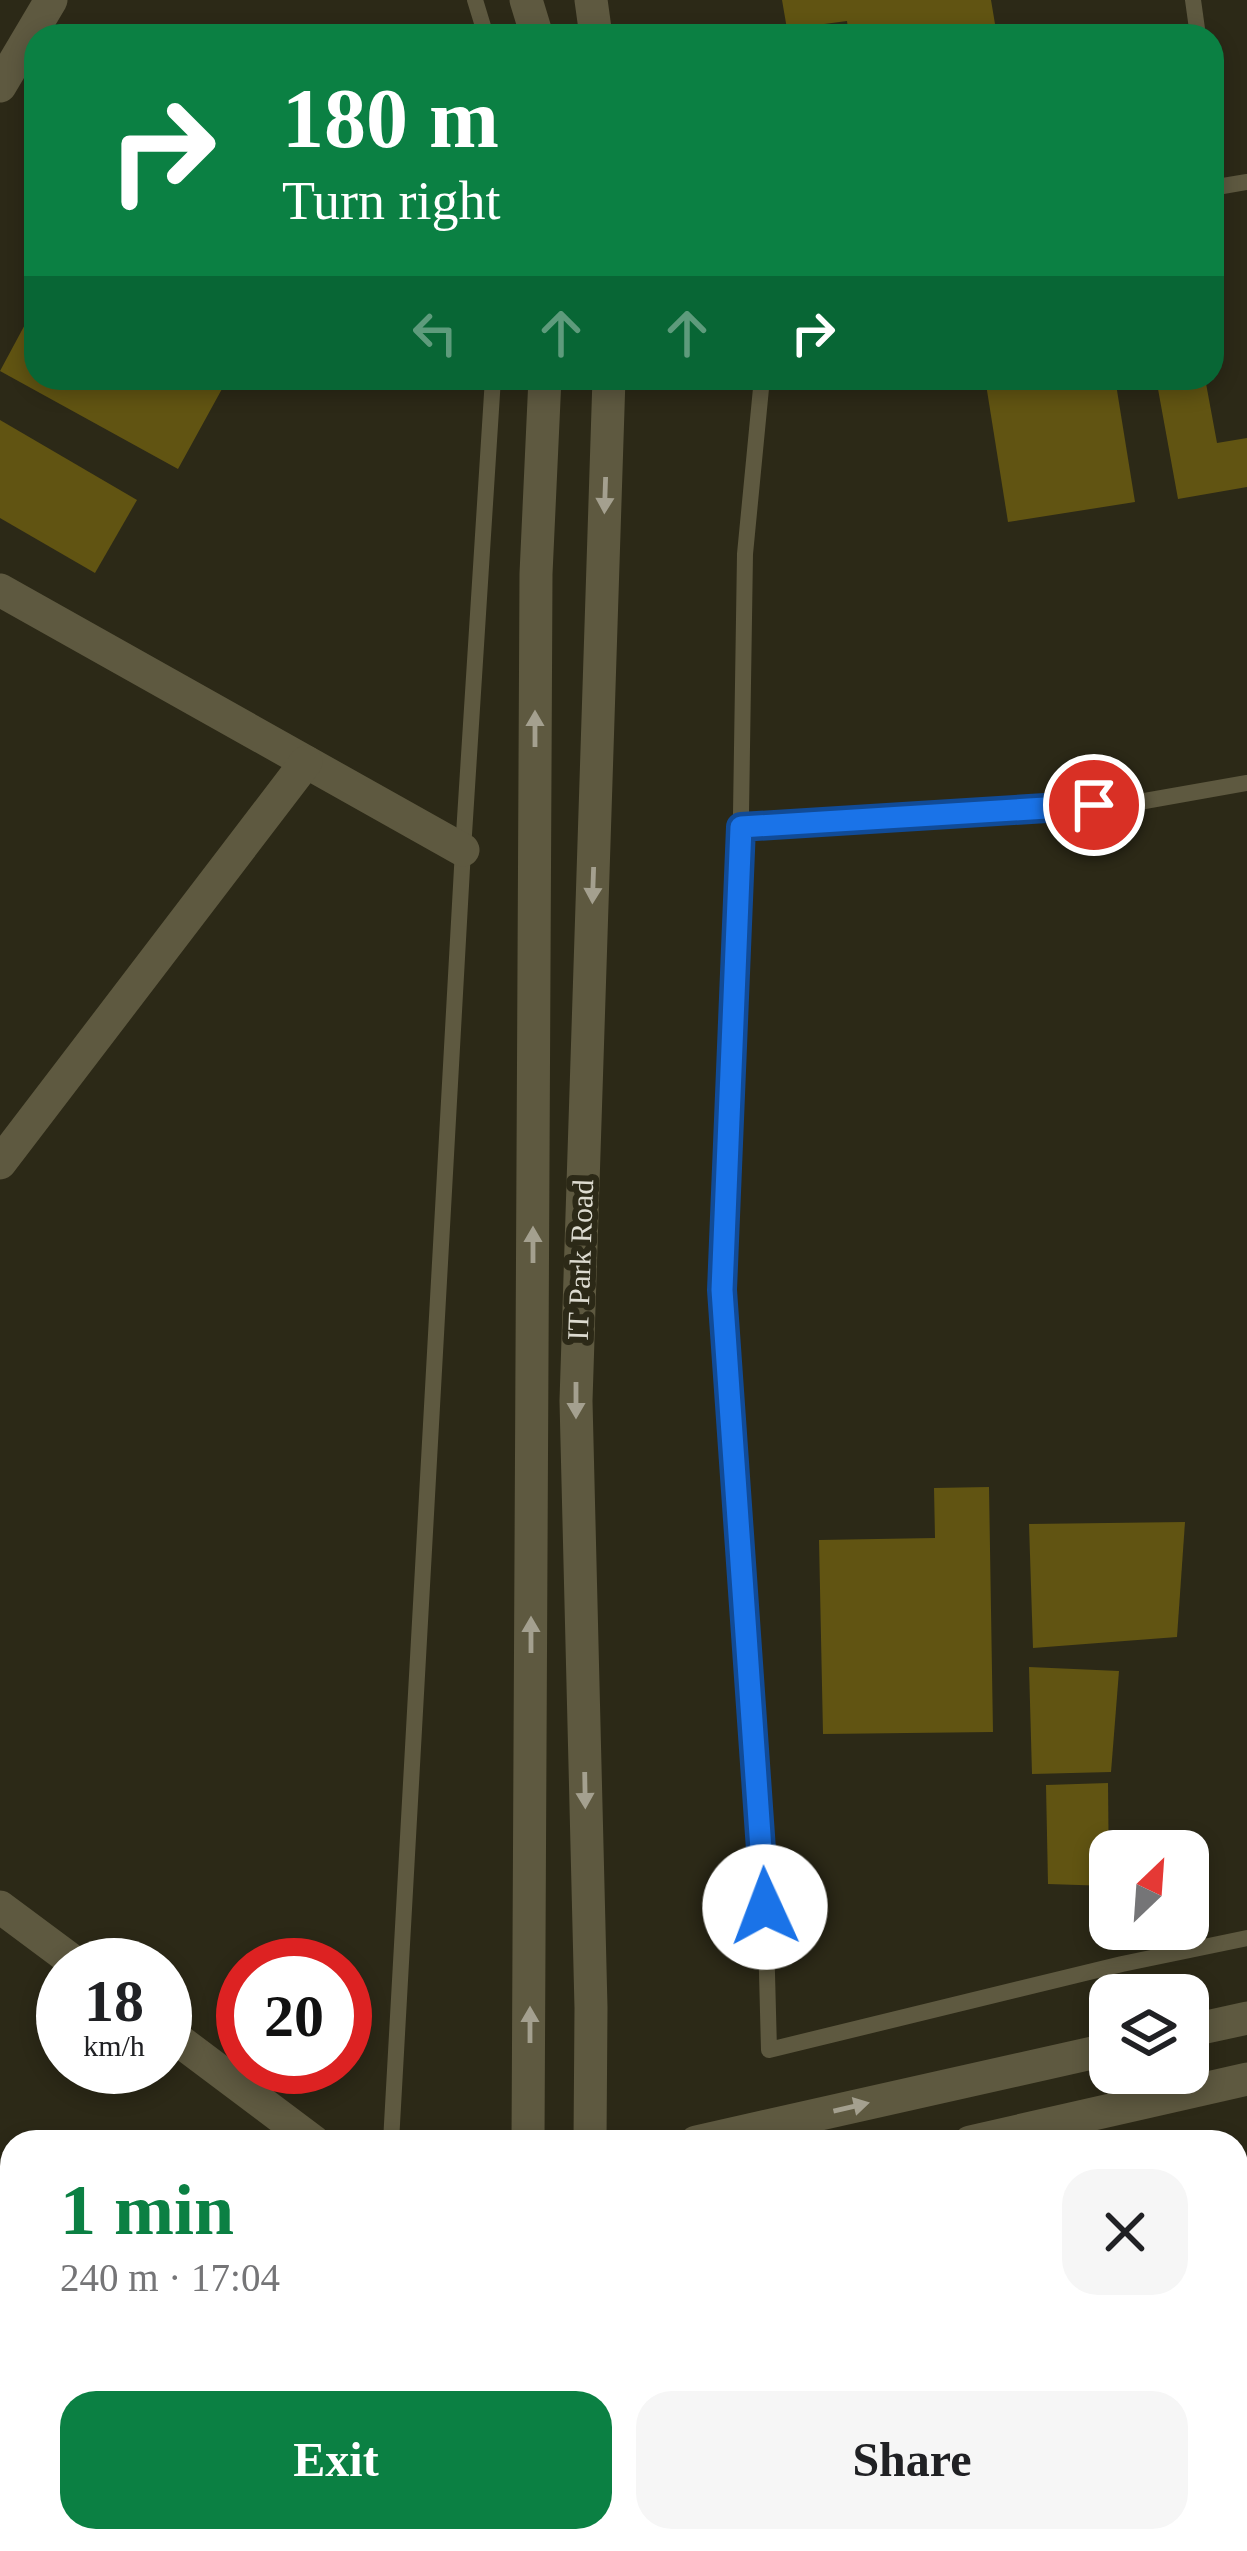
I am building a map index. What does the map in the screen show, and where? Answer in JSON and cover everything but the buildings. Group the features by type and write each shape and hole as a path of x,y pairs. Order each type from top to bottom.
{"street":[{"path":"0,86 24,46"},
{"name":"IT Park Road","path":"528,2130 536,574 544,390"},
{"name":"IT Park Road","path":"590,2130 576,1401 609,390"},
{"path":"0,590 463,850"},
{"path":"0,1163 306,762"},
{"path":"0,1907 42,1938"},
{"path":"1209,2026 1247,2018"},
{"path":"192,2050 298,2130"},
{"path":"749,2130 1089,2054"},
{"path":"1023,2130 1247,2079"}],"lane":[{"path":"392,2130 493,390"},
{"path":"762,390 746,554 741,827 722,1290 764,1859 770,2050 1247,1938"},
{"path":"741,827 1138,802 1247,783"}],"route":[{"path":"765,1907 722,1290 741,827 1094,805"}]}
